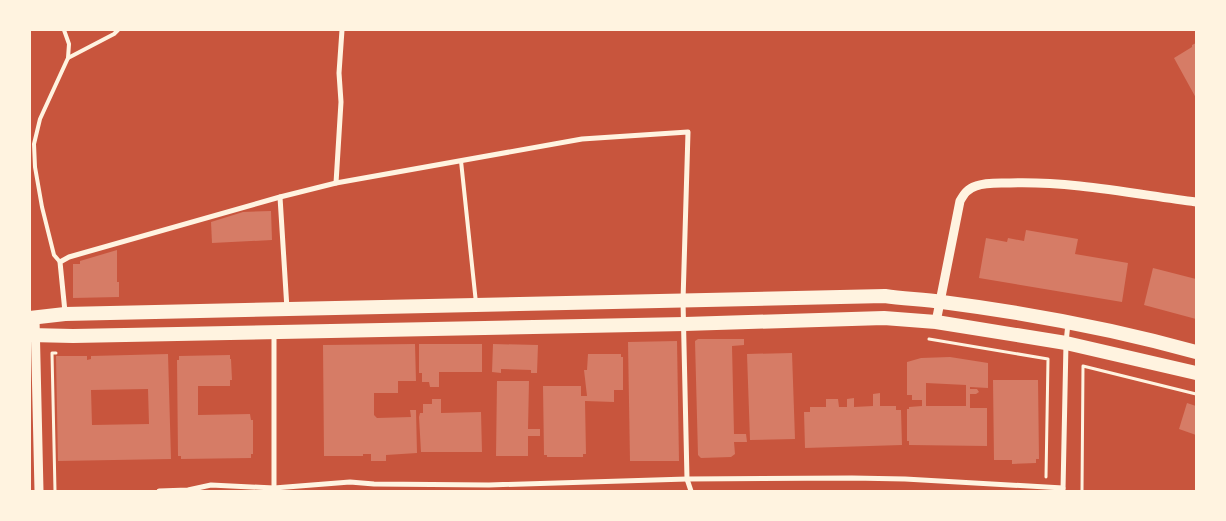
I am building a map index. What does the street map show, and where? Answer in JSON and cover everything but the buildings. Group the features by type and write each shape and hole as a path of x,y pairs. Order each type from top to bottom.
{"highway":[{"path":"32,318 65,314 884,296 940,302 1068,323 1142,337 1196,352"},
{"path":"33,335 73,336 685,324 884,318 936,322 1066,343 1196,373"}],"street":[{"path":"336,183 341,102 339,73 342,30"},
{"path":"65,314 60,262 69,257 336,183 582,139 688,132 684,301 687,479 691,491"},
{"path":"936,322 960,201 965,192 973,186 983,183 1030,182 1070,185 1196,202"},
{"path":"280,197 287,309"},
{"path":"32,318 39,491"},
{"path":"159,491 188,490 211,485 274,488 350,482 374,484 489,484 687,479 887,479 1063,489 1068,323"},
{"path":"274,331 274,488"},
{"path":"374,484 374,491"}],"lane":[{"path":"60,262 54,255 42,208 35,167 34,144 40,119 68,58 69,44 64,30"},
{"path":"68,58 114,34 118,30"},
{"path":"461,161 476,306"}],"path":[{"path":"921,338 1048,359 1046,487"},
{"path":"52,353 55,491"},
{"path":"1082,491 1083,366 1196,394"}]}
